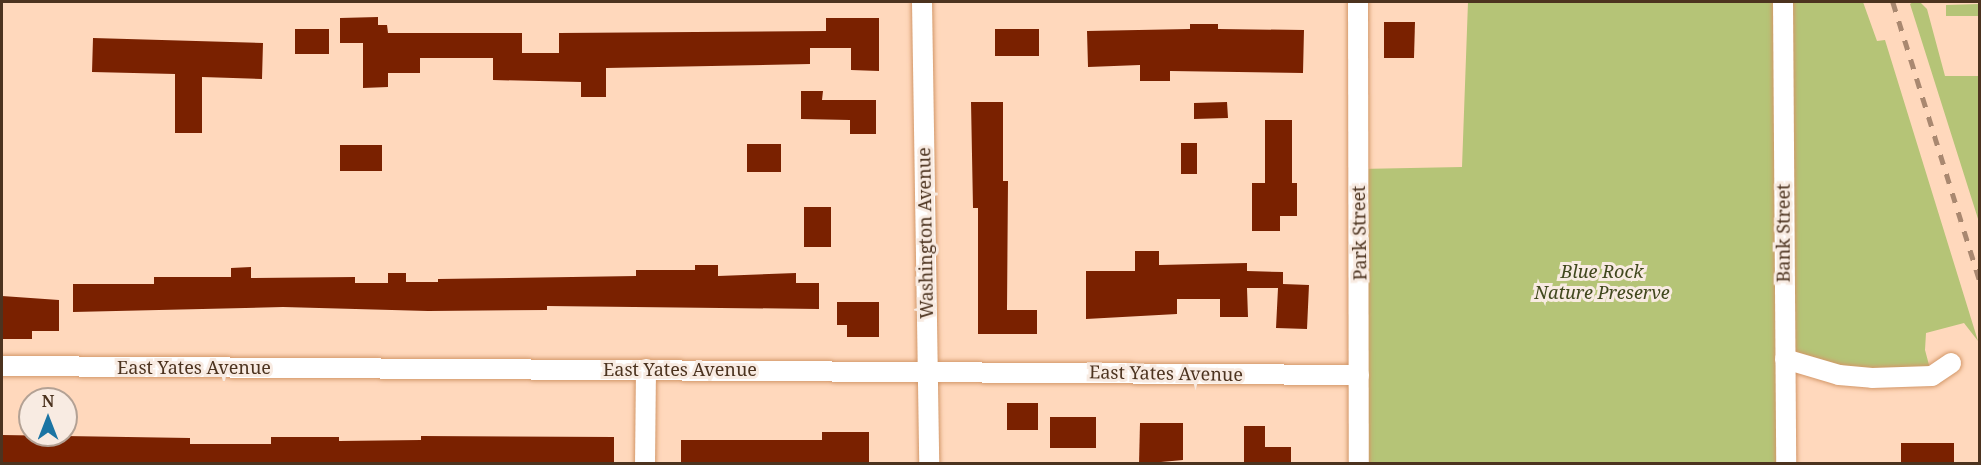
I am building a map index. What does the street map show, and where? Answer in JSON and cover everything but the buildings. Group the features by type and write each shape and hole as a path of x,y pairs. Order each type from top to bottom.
{"street":[{"name":"Washington Avenue","path":"922,2 929,464"},
{"name":"Park Street","path":"1358,2 1359,464"},
{"name":"Bank Street","path":"1783,2 1781,244 1786,464"},
{"path":"1785,359 1839,375 1872,378 1932,376 1951,363"},
{"name":"East Yates Avenue","path":"2,366 1359,375"},
{"path":"645,464 646,369"}],"green space":[{"name":"Blue Rock Nature Preserve","path":"1468,2 1863,2 1877,41 1885,40 1978,341 1964,323 1926,333 1925,350 1932,376 1785,359 1786,463 1358,464 1359,169 1462,167"},
{"path":"1920,2 1927,9 1945,76 1979,76 1979,222 1910,4"},
{"path":"1979,4 1979,16 1946,16 1946,5"}],"railway":[{"path":"1893,2 1980,281"}]}
